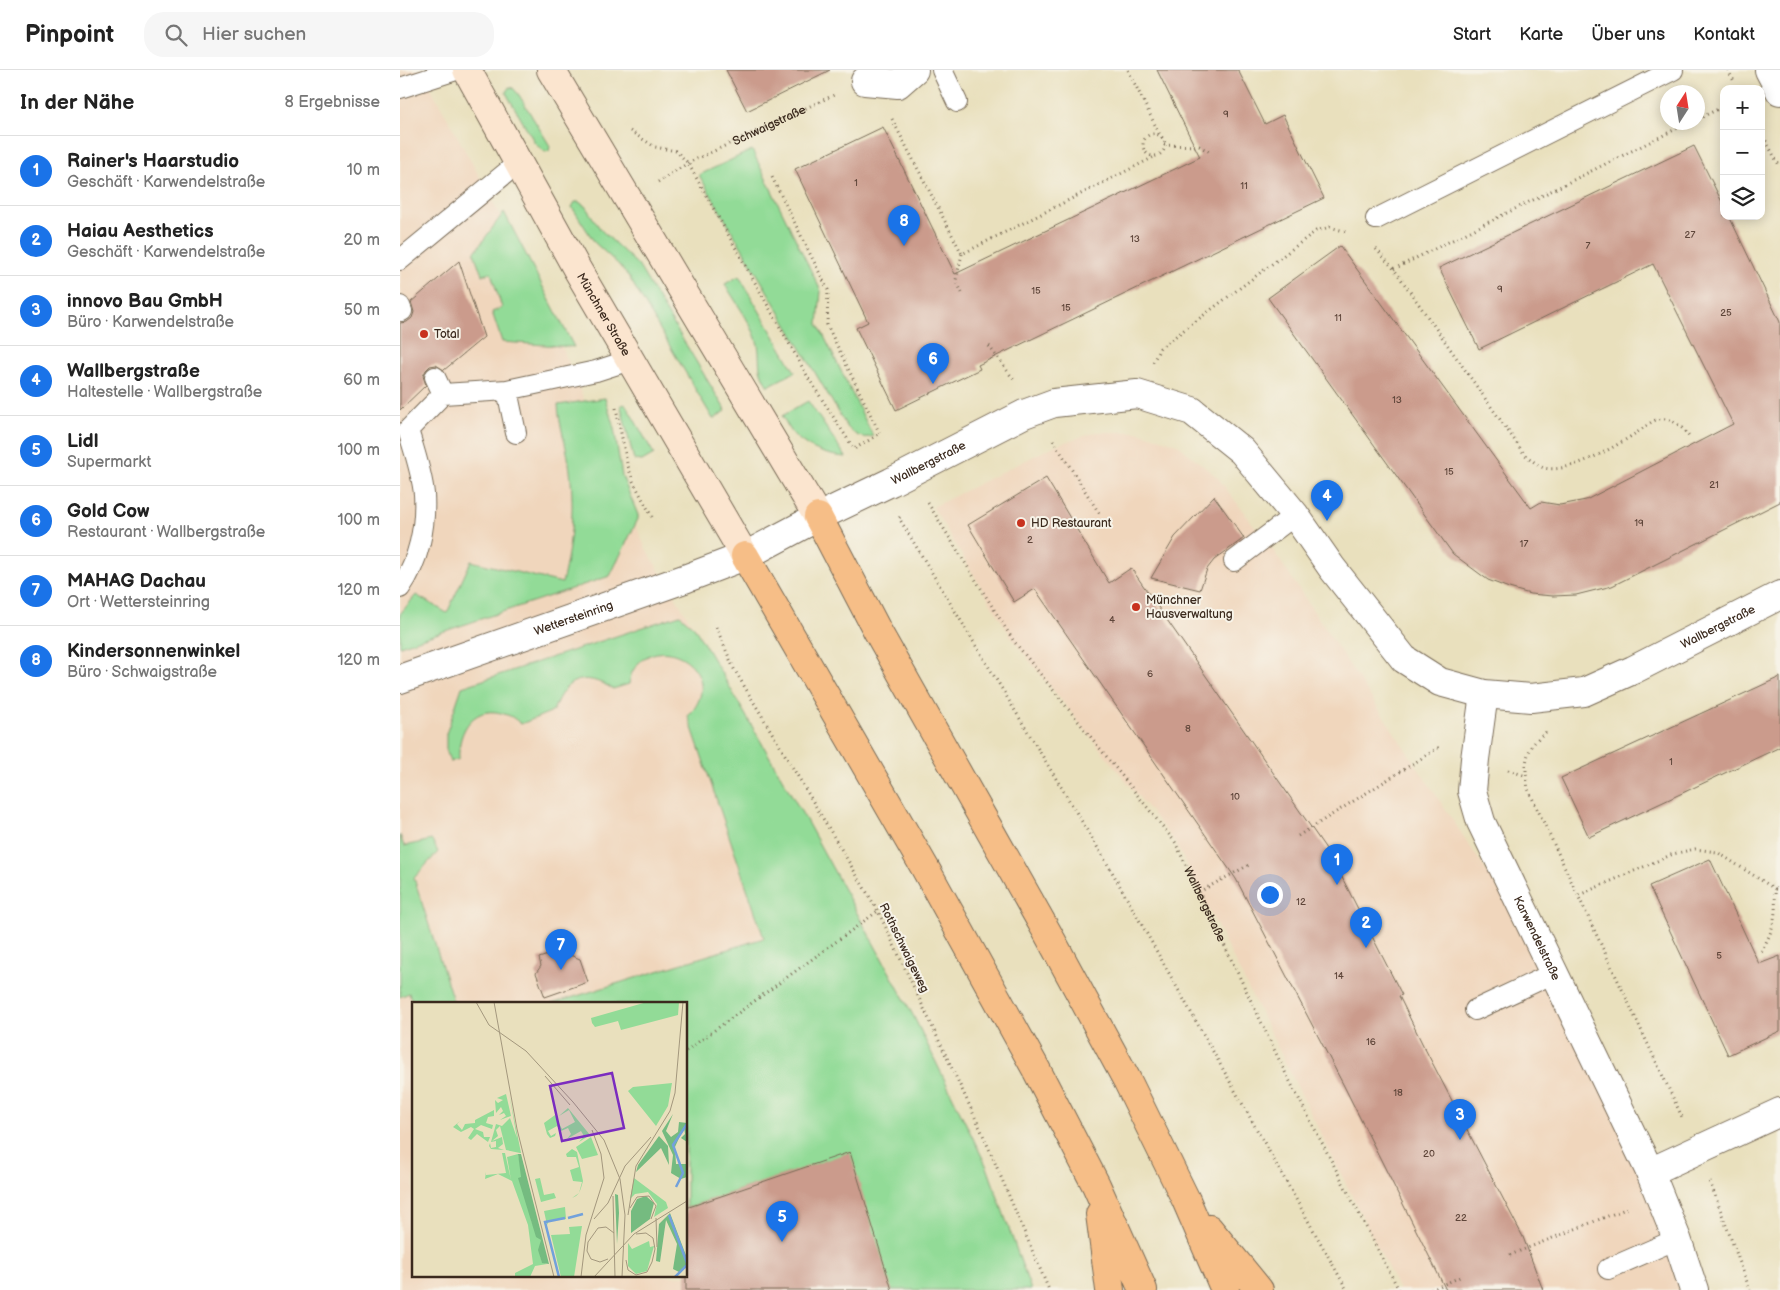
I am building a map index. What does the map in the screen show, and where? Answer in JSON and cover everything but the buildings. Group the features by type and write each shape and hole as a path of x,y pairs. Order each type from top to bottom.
{"highway":[{"path":"818,517 878,632 1066,967 1132,1089 1186,1200 1225,1290"},
{"path":"745,556 925,868 1036,1069 1096,1185 1143,1290"},
{"path":"1096,1185 1110,1290"},
{"path":"1186,1200 1259,1290"}],"main road":[{"name":"Münchner Straße","path":"467,70 630,360 745,556"},
{"path":"551,70 818,517"}],"street":[{"path":"865,81 898,84 914,70"},
{"path":"1769,70 1780,91"},
{"name":"Wallbergstraße","path":"745,556 818,517 884,486 1024,414 1054,403 1136,394 1192,411 1242,451 1295,515 1332,568 1404,660 1440,682 1484,694 1531,698 1584,692 1633,670 1780,595"},
{"name":"Wettersteinring","path":"400,679 745,556"},
{"name":"Karwendelstraße","path":"1484,694 1472,792 1481,822 1654,1184 1677,1239 1694,1290"},
{"path":"1654,1184 1697,1150 1780,1112"}],"lane":[{"path":"400,88 456,70"},
{"path":"942,70 957,102"},
{"path":"1376,219 1673,70"},
{"path":"400,260 518,163"},
{"path":"400,588 416,557 423,526 424,494 408,430 439,385 507,390 596,371 630,360"},
{"path":"507,390 516,433"},
{"path":"1234,561 1295,515"},
{"path":"1475,1010 1554,973"},
{"path":"1608,1269 1677,1239"}],"path":[{"path":"962,254 1162,152 1164,145 1162,139 1128,70"},
{"name":"Schwaigstraße","path":"628,201 688,163 865,81"},
{"path":"1705,116 1720,108"},
{"path":"890,115 962,254 956,280 962,295"},
{"path":"624,127 655,147 676,151 688,163 809,380 854,448 880,434 827,325 828,290 771,175"},
{"path":"1394,269 1674,130"},
{"path":"1156,156 1146,153 1143,143 1146,137 1153,135 1162,139"},
{"path":"1765,139 1780,167"},
{"path":"1164,145 1199,146 1210,152"},
{"path":"1136,394 1160,348 1316,231 1330,227 1350,233"},
{"path":"1373,246 1394,269 1525,455 1543,468 1562,469 1581,462 1635,434 1658,419 1672,420 1683,428 1690,438"},
{"path":"989,346 1035,410 1099,514"},
{"name":"Wallbergstraße","path":"921,506 929,503 1013,640 1175,842 1286,1074 1399,1290"},
{"path":"906,514 899,518 1111,870 1347,1290"},
{"name":"Rothschwaigeweg","path":"716,627 734,669 878,911 982,1130 1049,1290"},
{"path":"1298,836 1438,748 1475,759"},
{"path":"1526,776 1528,789 1697,1150 1750,1290"},
{"path":"1579,895 1673,854 1695,849 1717,852 1775,889 1780,890"},
{"path":"1199,892 1249,865"},
{"path":"1761,952 1772,934 1776,914 1775,889"},
{"path":"688,1050 878,911"},
{"path":"1510,1254 1654,1184"},
{"path":"1431,1290 1460,1277"}],"shaded area":[{"path":"400,70 421,70 529,267 645,547 722,674 806,820 914,1017 987,1167 1031,1290 400,1290"},
{"path":"1096,432 1138,432 1177,444 1218,478 1275,553 1545,959 1694,1290 1399,1290 1175,842 1013,640 933,507 1056,445"}],"green space":[{"path":"509,87 513,88 519,95 550,146 549,151 545,152 535,143 506,93"},
{"path":"752,150 821,291 818,324 873,436 859,436 847,427 699,175"},
{"path":"575,202 585,206 601,230 638,265 726,411 713,419 629,277 595,243 572,207"},
{"path":"504,212 574,347 502,342 492,312 502,308 491,273 482,275 474,253"},
{"path":"739,276 795,372 768,386 761,373 758,345 754,332 725,284"},
{"path":"605,398 614,428 622,476 638,515 638,519 610,576 400,646 400,614 416,595 447,613 471,561 562,583 572,523 572,494 569,463 558,405"},
{"path":"808,401 846,457 832,455 812,448 800,441 791,432 782,416"},
{"path":"622,404 626,405 654,454 642,461 634,460 621,407"},
{"path":"680,615 694,627 806,820 914,1017 987,1167 1031,1290 878,1290 849,1153 688,1207 688,1002 557,1002 764,938 688,716 699,700 701,685 696,671 687,661 674,654 660,653 646,657 634,669 629,684 613,689 593,680 584,679 576,681 563,691 553,711 521,724 509,716 496,712 486,712 470,721 461,738 459,759 450,762 446,749 446,734 462,687"},
{"path":"400,835 404,846 432,840 438,852 414,878 453,1002 412,1002 409,993 400,997"}],"place":[{"name":"Kindersonnenwinkel","path":"904,246"},
{"name":"Total","path":"424,334"},
{"name":"Gold Cow","path":"933,384"},
{"name":"Wallbergstraße","path":"1327,521"},
{"name":"HD Restaurant","path":"1021,523"},
{"name":"Münchner Hausverwaltung","path":"1136,607"},
{"name":"Rainer's Haarstudio","path":"1337,885"},
{"name":"Haiau Aesthetics","path":"1366,948"},
{"name":"MAHAG Dachau","path":"561,970"},
{"name":"innovo Bau GmbH","path":"1460,1140"},
{"name":"Lidl","path":"782,1242"}]}
